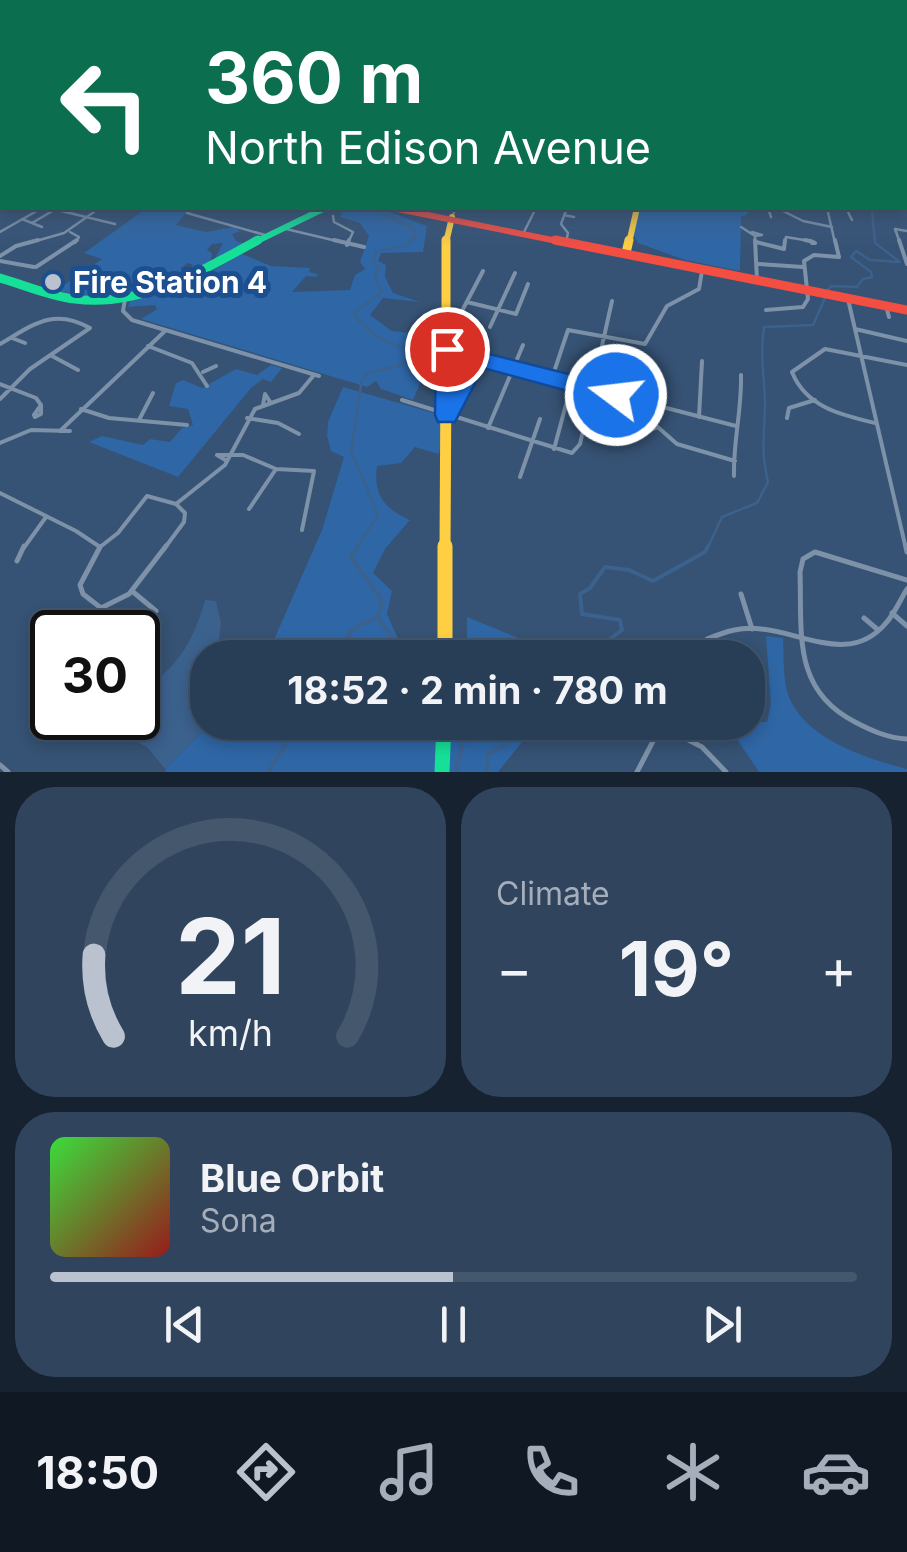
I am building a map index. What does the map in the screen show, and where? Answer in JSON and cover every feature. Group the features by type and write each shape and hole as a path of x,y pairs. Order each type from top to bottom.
{"main road":[{"path":"0,278 79,300 126,298 188,280 309,211 330,210"},
{"path":"418,210 453,213"},
{"path":"424,210 805,288 888,311 907,310"},
{"path":"626,252 636,210"},
{"path":"445,640 446,234 453,213"},
{"path":"444,740 444,768"}],"street":[{"path":"0,229 38,210"},
{"path":"32,223 54,210"},
{"path":"60,210 115,224"},
{"path":"190,210 187,213 266,236"},
{"path":"330,210 334,222 353,232 347,245"},
{"path":"524,231 535,210"},
{"path":"566,210 561,224 567,240"},
{"path":"769,210 771,216"},
{"path":"781,210 832,227"},
{"path":"766,310 799,308 808,301 804,267 810,257 839,257 828,210"},
{"path":"847,210 852,220"},
{"path":"68,231 82,237 36,268 0,259 3,250 68,231 94,212"},
{"path":"564,215 574,217"},
{"path":"22,219 42,226"},
{"path":"742,226 754,237 784,249 786,238 810,241"},
{"path":"282,228 364,247"},
{"path":"907,231 895,229 907,264"},
{"path":"834,234 843,236"},
{"path":"754,237 757,279"},
{"path":"52,252 60,254"},
{"path":"756,263 804,267"},
{"path":"552,378 567,332 575,329 643,345 672,300 697,292 702,268"},
{"path":"447,332 452,330 484,271"},
{"path":"490,327 516,273"},
{"path":"467,302 516,314 528,284"},
{"path":"126,298 126,316 316,376 298,395 263,404 247,418 230,457 191,486 176,504"},
{"path":"848,298 907,552"},
{"path":"402,400 554,449 576,450 612,301"},
{"path":"0,344 38,318 69,319 88,329 30,369 0,400"},
{"path":"60,431 165,330"},
{"path":"855,330 907,340"},
{"path":"12,338 25,343"},
{"path":"488,428 523,345"},
{"path":"148,346 189,360 203,372 207,386"},
{"path":"875,422 829,412 795,381 793,370 820,350 861,354 907,365"},
{"path":"52,356 78,370"},
{"path":"446,415 477,359 736,426"},
{"path":"699,417 702,361"},
{"path":"203,372 216,366"},
{"path":"734,476 733,438 742,410 741,375"},
{"path":"554,449 571,383"},
{"path":"0,384 36,398 41,405"},
{"path":"139,420 153,393"},
{"path":"787,418 789,408 815,400"},
{"path":"652,405 656,428 681,446 736,461"},
{"path":"81,408 109,418 188,425"},
{"path":"247,418 278,423 299,434"},
{"path":"520,477 540,418"},
{"path":"632,437 656,428"},
{"path":"0,443 26,431 70,431"},
{"path":"230,457 276,469 314,471 302,530"},
{"path":"249,510 276,469"},
{"path":"0,493 84,533 100,547"},
{"path":"152,495 176,504 183,510 184,522 132,591 104,608 96,607 83,594 83,576 100,547 118,533 143,500 152,495"},
{"path":"17,562 28,538 46,517"},
{"path":"907,580 815,552 803,559 800,572 808,678 819,700 841,718 907,739"},
{"path":"707,640 723,630 752,629 785,632 822,646 848,647 868,640 907,588"},
{"path":"132,591 155,610"},
{"path":"741,594 752,629"},
{"path":"892,613 907,626"},
{"path":"864,618 877,629"},
{"path":"636,772 653,740"},
{"path":"690,740 726,772"},
{"path":"0,765 8,772"}],"shaded area":[{"path":"144,210 188,210 176,225 206,232 234,227 240,231 232,234 236,241 246,244 218,259 215,258 223,243 212,244 207,250 212,253 210,264 188,276 193,265 188,263 181,268 183,278 122,294 127,286 121,284 100,297 55,291 102,259 84,253"},
{"path":"343,210 384,210 427,226 423,252 381,253 378,261 386,265 385,277 393,293 420,302 383,298 370,315 392,331 409,333 424,348 441,349 439,355 423,359 423,376 413,400 381,389 376,381 367,387 141,319 157,309 155,305 128,307 130,301 193,285 242,254 271,266 310,268 309,272 318,274 306,276 292,292 350,290 355,275 365,269 360,262 369,236 360,223 340,217"},
{"path":"640,210 749,210 741,216 740,271 685,260 638,243 634,235"},
{"path":"271,365 282,368 271,382 263,379 251,388 178,477 89,442 102,436 143,445 150,439 170,442 182,428 193,425 188,409 169,406 176,383 183,380 202,388 236,369 257,375"},
{"path":"343,387 444,416 439,454 415,447 401,463 377,466 382,499 410,520 385,549 373,573 392,591 387,614 398,640 274,640 322,530 344,457 331,451 328,422"},
{"path":"205,600 216,601 221,623 219,640 190,640 190,740 195,740 165,769 148,748 134,740 160,740 160,677 183,652"},
{"path":"467,617 523,640 467,640"},
{"path":"766,636 783,638 786,686 803,719 834,742 907,772 759,772 737,740 765,740 771,704"},
{"path":"195,740 523,740 498,772 165,769"}],"waterway":[{"path":"372,372 401,365 418,354 377,337 355,317 355,312 382,292 374,276 380,269 373,263 376,251 406,246 416,236 413,228 373,210"},
{"path":"827,290 832,286 857,287 863,279 872,277 851,257 856,251 870,260 900,262 875,243 872,210"},
{"path":"707,549 722,517 757,503 768,482 764,450 764,327 813,325 825,298"},
{"path":"356,549 378,515 351,451 362,379 369,372"},
{"path":"347,640 351,630 377,617 383,602 351,557 358,546"},
{"path":"609,640 622,630 620,620 582,614 580,594 590,588 605,567 629,570 653,581 705,552 708,546"},
{"path":"378,618 391,640"},
{"path":"268,772 288,740"},
{"path":"456,772 462,740"},
{"path":"487,772 487,755 511,740"}],"traffic: fast":[{"path":"0,278 72,299 115,299 178,281 320,210"},
{"path":"442,772 443,740"}],"traffic: slow":[{"path":"626,253 637,210"},
{"path":"445,640 446,234 452,217"}],"traffic: jam":[{"path":"403,210 907,310"}],"place":[{"name":"Fire Station 4","path":"53,282"}],"route":[{"path":"447,349 446,415 477,359 616,395"}]}
